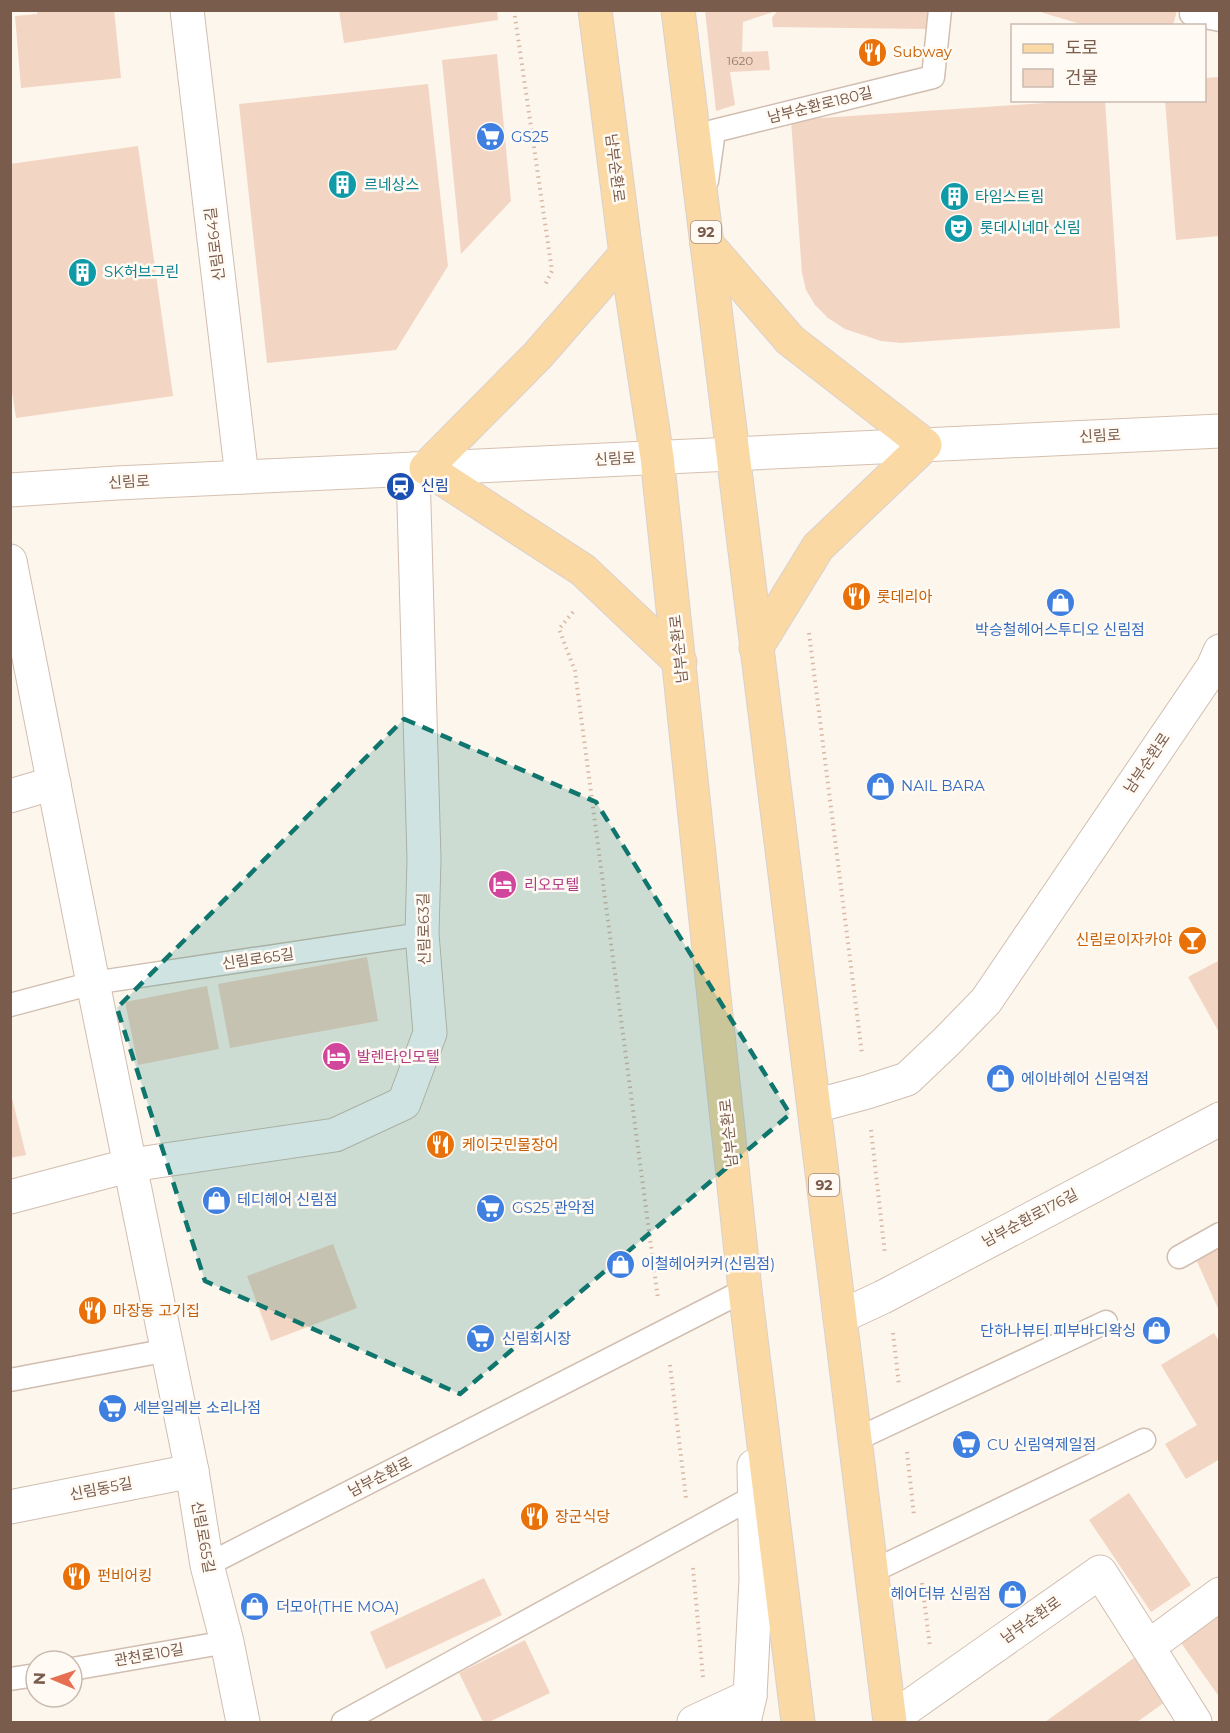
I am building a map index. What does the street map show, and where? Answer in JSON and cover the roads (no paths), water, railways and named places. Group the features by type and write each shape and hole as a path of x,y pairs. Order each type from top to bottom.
{"main road":[{"name":"남부순환로","path":"595,10 626,254 657,457 745,1290 798,1722"},
{"name":"남부순환로","path":"678,10 890,1721"},
{"path":"707,244 790,340 925,445 818,547 756,648"},
{"path":"626,254 538,355 420,469 583,570 680,662"}],"street":[{"name":"신림로64길","path":"187,10 243,477"},
{"path":"690,10 709,174"},
{"name":"신림로","path":"10,490 1220,430"},
{"name":"신림로63길","path":"131,1165 335,1135 404,1102 430,1033 422,934 424,860 420,469"},
{"name":"신림로65길","path":"10,561 192,1471 207,1565 227,1642 243,1722"},
{"name":"남부순환로","path":"815,1106 907,1079 986,1001 1217,662"},
{"path":"10,796 54,783"},
{"name":"남부순환로176길","path":"840,1317 1220,1119"},
{"path":"10,1197 131,1165"},
{"path":"700,1719 747,1709 756,1579 756,1496 745,1290"},
{"name":"신림동5길","path":"10,1507 192,1471"},
{"name":"남부순환로","path":"890,1721 1100,1572 1195,1722"},
{"path":"1148,1647 1220,1594"}],"lane":[{"name":"남부순환로180길","path":"702,206 709,174 714,131 933,77 940,10"},
{"path":"1191,14 1220,20"},
{"name":"신림로65길","path":"10,1005 93,983 422,934"},
{"path":"1179,1257 1220,1234"},
{"name":"남부순환로","path":"207,1565 745,1290"},
{"path":"855,1440 1106,1322"},
{"path":"10,1380 168,1350"},
{"path":"871,1572 1144,1440"},
{"path":"343,1722 756,1496"},
{"name":"관천로10길","path":"84,1667 227,1642"}],"place":[{"name":"Subway","path":"872,52"},
{"name":"GS25","path":"490,137"},
{"name":"르네상스","path":"343,185"},
{"name":"타임스트림","path":"954,197"},
{"name":"롯데시네마 신림","path":"959,228"},
{"name":"SK허브그린","path":"83,272"},
{"name":"신림","path":"400,486"},
{"name":"롯데리아","path":"856,597"},
{"name":"박승철헤어스투디오 신림점","path":"1060,603"},
{"name":"NAIL BARA","path":"880,786"},
{"name":"리오모텔","path":"503,885"},
{"name":"신림로이자카야","path":"1193,940"},
{"name":"발렌타인모텔","path":"336,1057"},
{"name":"에이바헤어 신림역점","path":"1000,1079"},
{"name":"케이굿민물장어","path":"441,1145"},
{"name":"테디헤어 신림점","path":"216,1200"},
{"name":"GS25 관악점","path":"491,1208"},
{"name":"이철헤어커커(신림점)","path":"620,1264"},
{"name":"마장동 고기집","path":"92,1311"},
{"name":"단하나뷰티 피부바디왁싱","path":"1157,1331"},
{"name":"신림회시장","path":"481,1339"},
{"name":"세븐일레븐 소리나점","path":"112,1408"},
{"name":"CU 신림역제일점","path":"966,1445"},
{"name":"장군식당","path":"534,1517"},
{"name":"펀비어킹","path":"76,1576"},
{"name":"헤어더뷰 신림점","path":"1012,1594"},
{"name":"더모아(THE MOA)","path":"255,1607"}]}
